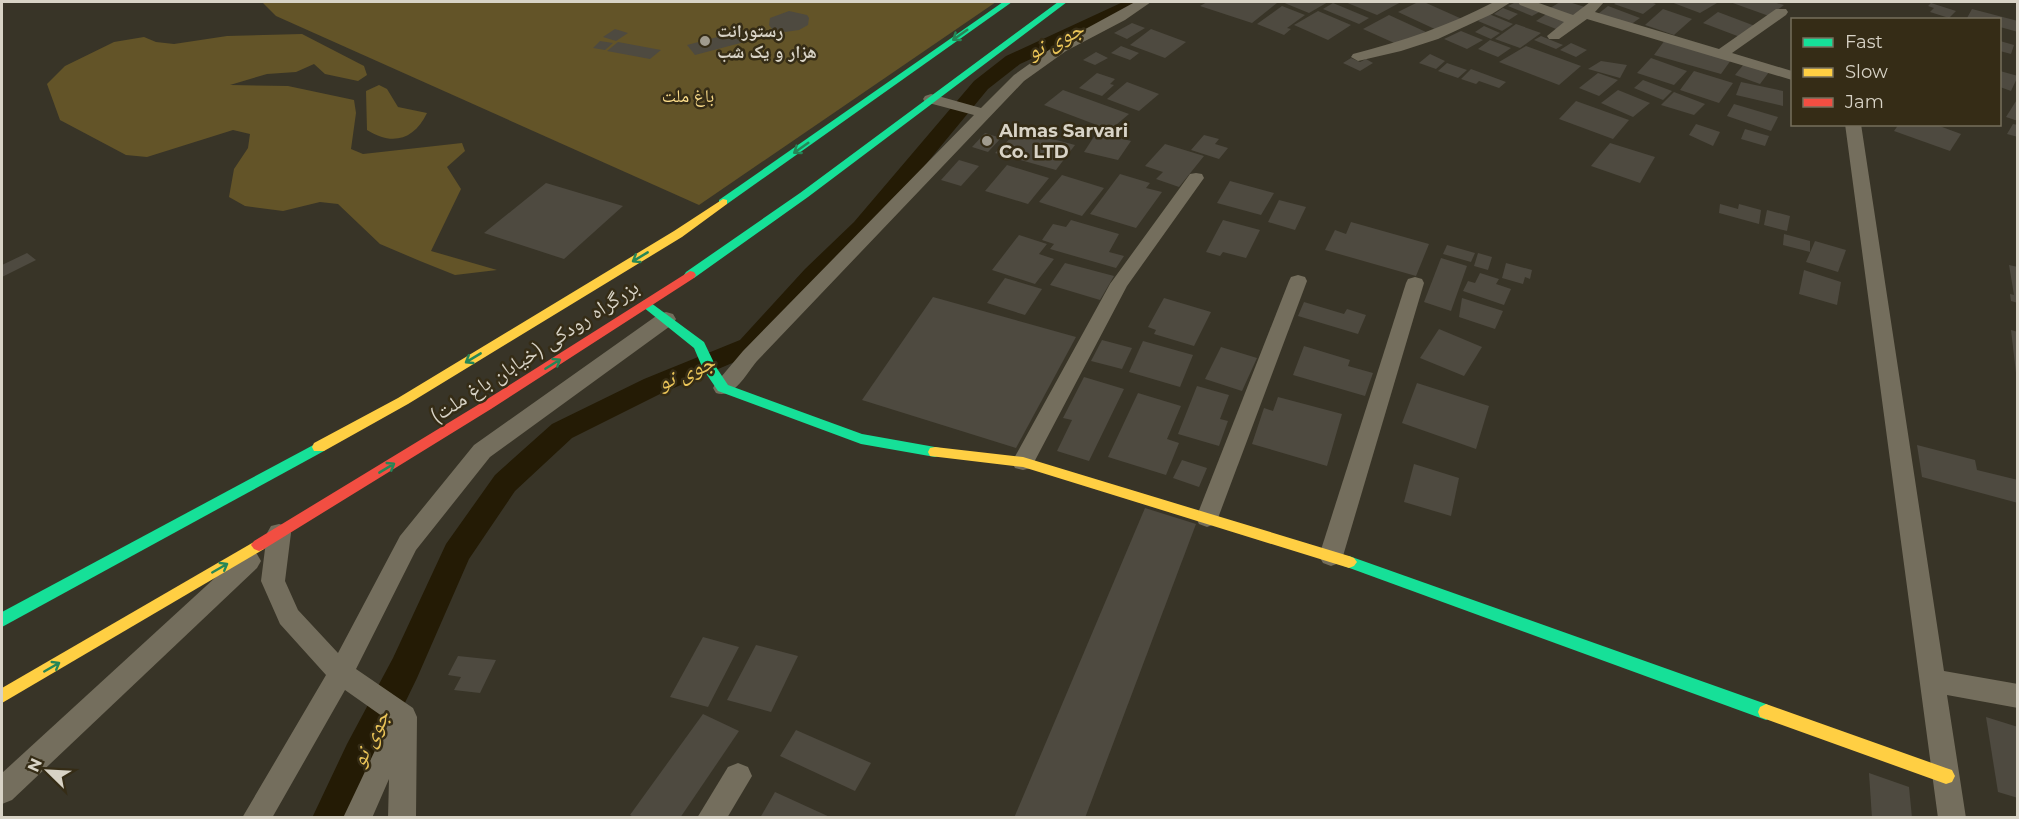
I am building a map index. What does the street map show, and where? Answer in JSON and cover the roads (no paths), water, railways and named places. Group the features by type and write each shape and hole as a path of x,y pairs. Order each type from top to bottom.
{"main road":[{"name":"بزرگراه رودکی (خیابان باغ ملت)","path":"2,620 403,401 678,234 1008,2"},
{"name":"بزرگراه رودکی (خیابان باغ ملت)","path":"2,696 430,442 647,304 767,221 1063,2"},
{"path":"647,304 699,345 710,369 723,388 861,439 935,452 1023,462 1331,556 1946,776"}],"street":[{"path":"1358,57 1412,45 1504,2"},
{"path":"1525,2 1791,73"},
{"path":"1554,36 1597,2"},
{"path":"723,388 976,112 1061,48 1131,5"},
{"path":"1722,54 1781,12"},
{"path":"931,99 976,112"},
{"path":"1853,126 1952,818"},
{"path":"1023,462 1119,284 1196,177"},
{"path":"1207,518 1298,280"},
{"path":"1331,556 1415,283"},
{"path":"256,818 341,673 408,543 482,451 666,320"},
{"path":"279,533 273,581 289,617 341,673 404,717"},
{"path":"2,791 279,533"},
{"path":"1934,681 2018,696"},
{"path":"357,818 404,717"},
{"path":"402,818 404,717"},
{"path":"711,818 738,776"}],"waterway":[{"name":"جوی نو","path":"330,818 405,668 457,553 505,483 562,431 653,386 749,346 813,275 862,227 981,85 1013,60 1121,11 1135,2"}],"place":[{"name":"رستورانت هزار و یک شب","path":"705,41"},
{"name":"Almas Sarvari Co. LTD","path":"987,141"}],"park label":[{"name":"باغ ملت","path":"688,96"}]}
